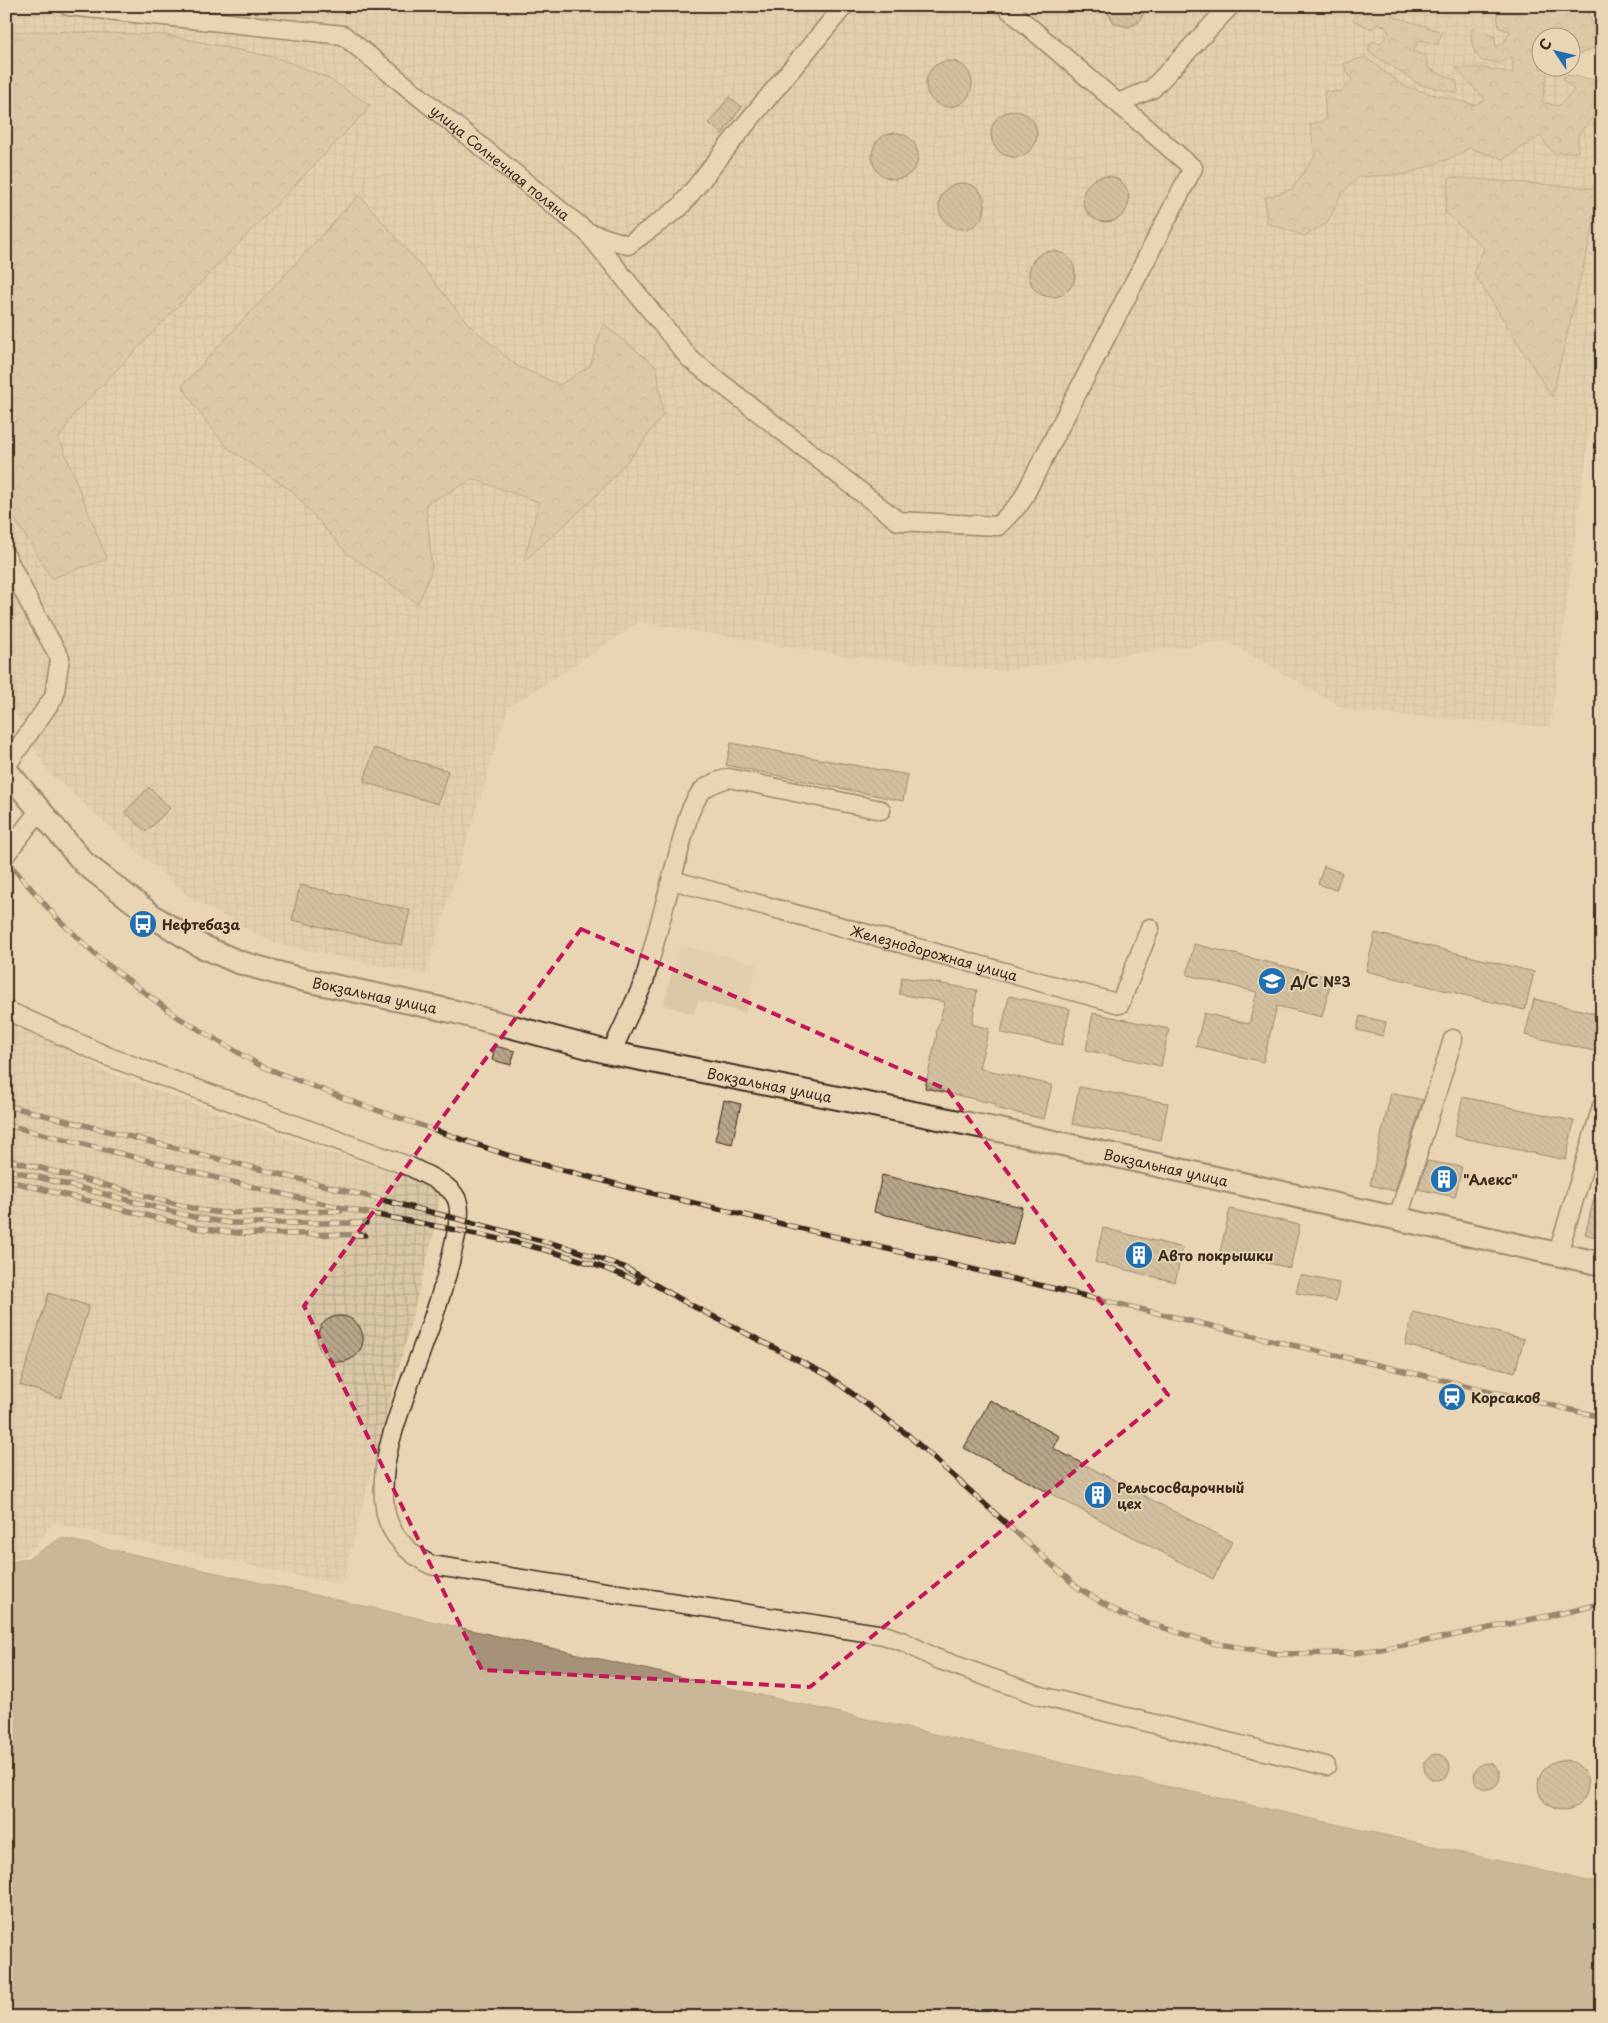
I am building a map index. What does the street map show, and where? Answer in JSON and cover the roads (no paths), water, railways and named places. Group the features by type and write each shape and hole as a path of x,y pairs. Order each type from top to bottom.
{"main road":[{"name":"Вокзальная улица","path":"6,770 84,863 154,917 199,945 238,962 296,978 456,1012 610,1052 1004,1131 1602,1264"}],"street":[{"name":"улица Солнечная поляна","path":"68,6 343,35 587,232 628,245 680,207 844,6"},
{"path":"587,232 690,359 898,521 998,526 1021,502 1193,168 1005,6"},
{"path":"1118,103 1152,88 1230,6"},
{"path":"6,556 32,610 60,658 54,697 6,766"},
{"path":"610,1052 644,982 689,814 698,794 712,783 729,778 881,810"},
{"path":"6,854 39,810"},
{"name":"Железнодорожная улица","path":"672,880 1120,1004 1150,928"},
{"path":"6,1010 109,1058 411,1167 451,1190 458,1202 458,1219 451,1263 389,1443 384,1478 385,1509 397,1538 416,1557 430,1565 884,1636 904,1642 935,1658 1041,1696 1326,1766"},
{"path":"1398,1218 1453,1039"},
{"path":"1558,1253 1602,1106"}],"railway":[{"path":"6,860 55,916 100,959 176,1016 261,1066 359,1104 510,1156 631,1188 1602,1417"},
{"path":"8,1106 569,1248 624,1267 687,1303 827,1375 908,1435 1078,1588 1123,1615 1212,1643 1279,1654 1355,1653 1416,1643 1577,1610 1602,1603"},
{"path":"6,1125 343,1208 531,1246 604,1268 639,1282"},
{"path":"6,1159 199,1210 223,1213 341,1211"},
{"path":"6,1169 198,1218 230,1223 366,1223"},
{"path":"6,1180 196,1228 238,1233 365,1235"}],"place":[{"name":"Нефтебаза","path":"143,924"},
{"name":"Д/С №3","path":"1272,981"},
{"name":"\"Алекс\"","path":"1444,1179"},
{"name":"Авто покрышки","path":"1139,1255"},
{"name":"Корсаков","path":"1452,1397"},
{"name":"Рельсосварочный цех","path":"1098,1495"}]}
